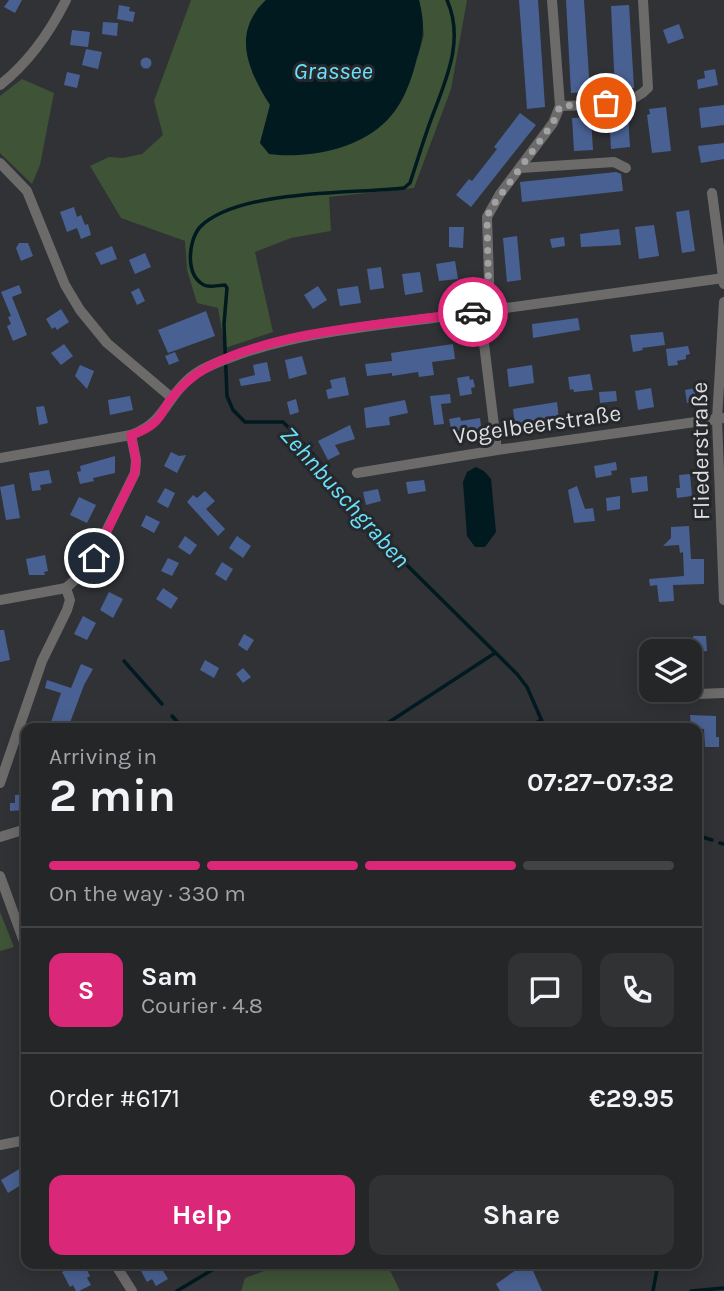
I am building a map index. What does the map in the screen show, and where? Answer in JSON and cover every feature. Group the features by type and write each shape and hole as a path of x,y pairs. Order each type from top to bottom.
{"street":[{"path":"0,85 19,69 41,41 66,0"},
{"path":"497,450 485,311 487,217 500,194 553,123 560,106 552,0"},
{"path":"560,106 629,102 648,88 643,0"},
{"path":"521,168 614,162 626,168"},
{"path":"0,163 27,191 65,285 80,310 107,344 172,398"},
{"path":"0,458 131,435 145,430 157,421 172,398 190,378 218,362 284,341 319,334 724,280 712,192"},
{"name":"Fliederstraße","path":"724,302 721,419 724,600"},
{"name":"Vogelbeerstraße","path":"356,473 497,450 721,419"},
{"path":"0,600 66,588 88,568 135,473 136,460 131,435"},
{"path":"0,783 42,661 67,610 70,600 66,588"},
{"path":"702,694 724,693"},
{"path":"0,837 21,831"},
{"path":"0,876 21,933"},
{"path":"0,1145 21,1141"},
{"path":"120,1269 132,1291"}],"green space":[{"path":"191,0 266,0 257,9 252,72 270,105 260,143 418,56 424,35 419,0 467,0 451,89 414,188 329,197 331,231 291,238 255,252 273,332 225,348 218,308 197,303 187,270 185,241 121,218 90,166 109,157 123,158 142,154 163,135 154,101"},
{"path":"22,79 54,93 40,165 32,184 0,153 0,96"},
{"path":"0,912 14,947 0,951"},
{"path":"389,1269 400,1291 241,1291 245,1278 264,1271"}],"water":[{"name":"Grassee","path":"266,0 419,0 422,36 412,76 395,111 382,125 358,141 328,151 298,155 269,154 260,143 270,105 250,65 246,38 255,13"},
{"path":"476,467 491,479 496,532 485,547 475,547 467,536 463,482 467,472"}],"building":[{"path":"9,0 22,0 15,13 4,7"},
{"path":"519,0 538,0 545,107 527,109"},
{"path":"566,0 584,0 590,92 571,93"},
{"path":"119,5 130,7 129,11 135,12 133,22 117,19"},
{"path":"629,5 634,88 615,90 611,6"},
{"path":"103,22 118,23 117,36 102,34"},
{"path":"679,24 684,38 668,44 663,30"},
{"path":"72,30 90,32 88,47 70,45"},
{"path":"86,49 102,52 98,69 82,65"},
{"path":"146,57 152,63 146,69 140,63"},
{"path":"715,69 718,85 698,89 697,80 705,78 704,71"},
{"path":"67,72 80,75 77,88 64,85"},
{"path":"724,105 724,125 701,128 699,108"},
{"path":"666,107 671,151 652,153 647,115 650,114 649,109"},
{"path":"520,113 536,125 471,207 456,195 469,179 472,181 497,149 494,147"},
{"path":"628,114 630,147 611,149 609,115"},
{"path":"591,117 593,150 574,151 572,118"},
{"path":"724,143 724,159 701,163 698,146"},
{"path":"616,172 621,174 623,191 522,202 520,182"},
{"path":"74,207 77,217 81,215 85,225 88,224 91,235 81,239 77,228 67,232 60,212"},
{"path":"689,210 695,251 682,253 676,212"},
{"path":"654,225 659,256 639,259 635,227"},
{"path":"449,227 464,227 463,248 449,247"},
{"path":"619,229 621,245 581,247 580,234"},
{"path":"517,236 521,280 507,282 503,238"},
{"path":"564,237 565,246 552,248 550,239"},
{"path":"19,243 28,243 33,256 21,261 16,248"},
{"path":"112,246 117,259 101,265 95,253"},
{"path":"145,253 151,267 135,274 129,260"},
{"path":"455,261 458,279 439,281 436,264"},
{"path":"381,267 384,288 370,290 367,269"},
{"path":"420,272 423,292 405,295 402,274"},
{"path":"19,285 22,293 12,297 27,335 13,341 7,326 11,324 8,317 11,316 1,292"},
{"path":"318,286 327,300 313,309 304,295"},
{"path":"358,286 361,303 340,306 337,289"},
{"path":"139,288 145,301 137,305 131,292"},
{"path":"61,309 69,322 57,330 55,327 52,329 46,319"},
{"path":"206,311 215,336 168,353 158,330"},
{"path":"578,318 580,330 533,338 532,324"},
{"path":"663,332 665,345 633,352 630,335"},
{"path":"64,344 73,356 61,365 51,353"},
{"path":"453,344 455,359 432,362 434,375 419,377 418,372 367,376 365,364 392,361 391,353"},
{"path":"688,346 690,354 686,355 686,359 677,361 678,365 668,366 666,349"},
{"path":"175,352 179,361 169,365 165,356"},
{"path":"302,356 307,374 289,379 285,360"},
{"path":"267,362 271,381 241,386 239,379 255,375 253,365"},
{"path":"80,365 94,371 87,389 75,376"},
{"path":"532,365 534,383 509,387 507,369"},
{"path":"590,374 593,390 570,390 568,377"},
{"path":"469,376 475,387 471,388 472,394 460,396 457,378"},
{"path":"345,377 349,395 328,399 326,390 332,388 330,380"},
{"path":"651,388 654,407 638,410 635,391"},
{"path":"696,388 698,401 687,403 685,390"},
{"path":"616,391 617,401 600,403 599,392"},
{"path":"450,394 451,403 441,404 444,424 434,425 430,396"},
{"path":"130,396 133,410 110,415 108,400"},
{"path":"296,399 299,412 290,415 287,402"},
{"path":"405,400 408,413 389,417 390,425 366,428 364,408"},
{"path":"557,402 559,419 515,426 513,409"},
{"path":"44,406 48,423 39,425 36,407"},
{"path":"460,417 461,421 480,418 482,433 452,433 449,419"},
{"path":"350,425 355,439 335,445 340,454 328,460 318,441"},
{"path":"171,452 179,456 186,455 177,473 164,466"},
{"path":"115,456 115,473 80,484 77,472 81,471 80,466"},
{"path":"616,462 617,470 611,471 612,475 596,478 594,466"},
{"path":"49,470 52,483 40,485 41,490 32,491 29,473"},
{"path":"690,474 692,496 677,498 676,488 680,488 679,475"},
{"path":"647,476 648,491 632,493 630,478"},
{"path":"424,480 426,491 408,494 406,482"},
{"path":"14,484 20,518 6,520 0,487"},
{"path":"577,486 585,509 593,508 595,521 574,523 568,490"},
{"path":"165,488 175,493 168,508 157,502"},
{"path":"378,489 381,501 366,505 363,492"},
{"path":"205,491 215,501 206,509 225,529 218,536 187,502 193,495 197,498"},
{"path":"620,496 620,509 607,511 606,498"},
{"path":"79,497 96,505 87,523 70,515"},
{"path":"704,503 705,514 695,515 694,504"},
{"path":"146,515 160,522 154,533 141,526"},
{"path":"689,526 691,559 704,559 704,584 673,585 674,601 659,602 657,585 650,586 649,579 684,576 683,552 680,553 679,545 663,546 671,538 671,527"},
{"path":"185,536 197,545 190,555 178,547"},
{"path":"237,536 251,546 243,558 229,548"},
{"path":"45,555 48,571 44,572 45,575 29,575 26,559"},
{"path":"168,558 179,563 172,576 161,571"},
{"path":"222,562 233,569 226,581 215,574"},
{"path":"163,588 178,598 171,609 156,599"},
{"path":"109,592 123,599 113,618 100,610"},
{"path":"83,616 96,623 87,640 74,634"},
{"path":"0,630 4,630 10,660 0,662"},
{"path":"244,634 254,640 247,651 238,645"},
{"path":"693,636 706,636 707,651 702,651 702,639 693,639"},
{"path":"205,660 219,668 214,678 200,670"},
{"path":"81,664 93,669 70,723 51,723 61,693 45,688 47,680 71,688"},
{"path":"243,668 251,677 243,683 236,674"},
{"path":"690,715 716,716 719,747 705,747 702,723 691,723"},
{"path":"21,794 21,810 10,811 10,803 15,803 15,795"},
{"path":"21,1168 21,1185 8,1193 1,1180"},
{"path":"68,1269 86,1269 91,1285 76,1291 73,1285 70,1287 62,1272"},
{"path":"162,1269 168,1279 156,1286 152,1279 147,1282 141,1271"},
{"path":"532,1269 542,1291 500,1291 496,1284 516,1270"}],"waterway":[{"name":"Zehnbuschgraben","path":"447,0 454,34 450,67 410,183 404,188 297,196 241,206 218,215 200,227 191,249 191,266 198,280 204,285 225,285 227,288 224,324 227,396 233,410 245,422 283,422 288,427 319,461 345,504 517,674 527,687 543,723"},
{"path":"388,723 495,653"},
{"path":"124,661 162,704"},
{"path":"172,716 178,723"},
{"path":"536,723 541,720"},
{"name":"Zehnbuschgraben","path":"702,837 712,840"},
{"name":"Zehnbuschgraben","path":"720,843 724,844"},
{"path":"177,1291 214,1269"},
{"name":"Zehnbuschgraben","path":"653,1291 657,1269"},
{"path":"691,1291 724,1288"}],"way so far":[{"path":"473,312 489,310 487,217 491,208 553,123 560,106 606,103"}],"route":[{"path":"94,558 135,473 136,460 131,435 145,430 157,421 172,398 190,378 205,368 284,341 473,312"}]}
